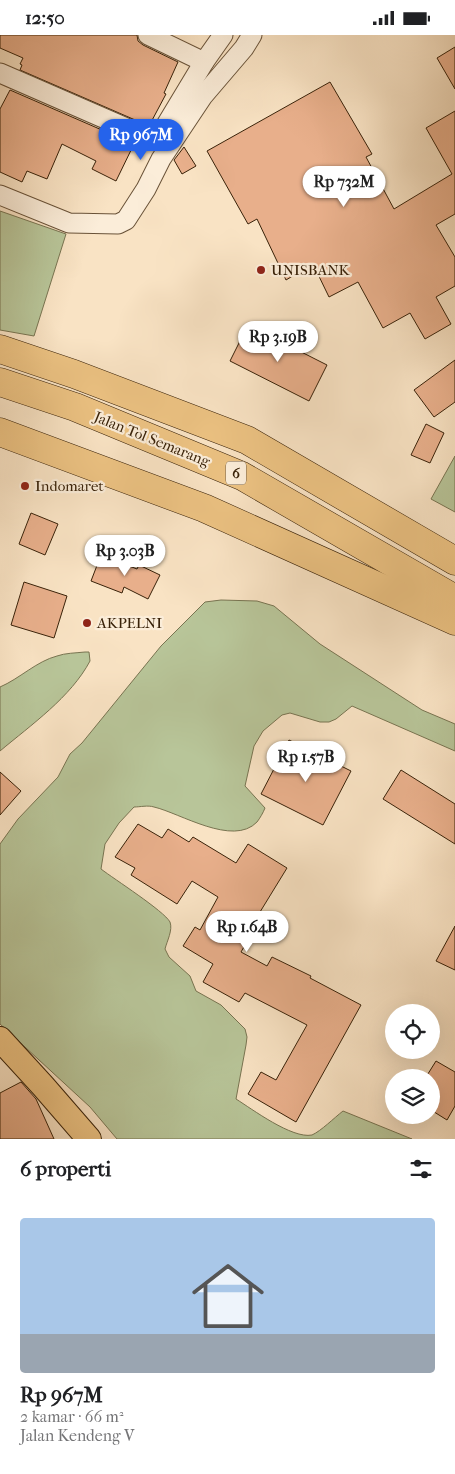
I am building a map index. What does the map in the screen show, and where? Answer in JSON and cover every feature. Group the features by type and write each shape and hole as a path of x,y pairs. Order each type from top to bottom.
{"highway":[{"name":"6","path":"0,349 74,374 247,440 455,561"},
{"name":"Jalan Tol Semarang","path":"0,382 76,407 242,476 455,599"},
{"path":"0,433 204,508 455,621"}],"main road":[{"path":"5,1051 89,1139"}],"street":[{"path":"148,35 204,62"},
{"path":"0,73 147,137 153,137 160,135 204,62 223,35"},
{"path":"0,195 69,223 118,225 126,220 146,189 161,159 203,95 244,48 252,35"}],"green space":[{"path":"0,211 66,234 34,336 0,330"},
{"path":"455,456 455,512 431,499"},
{"path":"221,600 257,601 274,606 320,644 422,710 455,724 455,751 352,706 336,719 329,722 320,722 290,713 282,715 263,731 254,746 245,786 265,808 257,822 247,829 221,830 154,807 134,807 119,823 105,844 101,869 166,917 171,925 165,949 169,957 190,976 196,991 221,1005 245,1029 246,1045 236,1099 283,1128 304,1135 316,1133 343,1111 412,1139 117,1139 90,1107 0,1024 0,844 18,819 58,777 70,754 82,743 161,646 205,602"},
{"path":"89,652 90,661 72,687 37,721 0,751 0,687 50,658 63,654"}],"building":[{"path":"0,35 137,35 138,41 143,45 178,62 164,93 166,94 149,126 20,70 23,58 0,48"},
{"path":"455,47 455,89 437,58"},
{"path":"330,82 372,154 366,157 394,209 452,174 426,128 455,111 455,214 436,225 455,257 455,286 436,297 451,324 425,339 410,313 383,328 358,282 329,297 313,264 286,280 257,219 248,224 207,151"},
{"path":"10,90 134,144 116,181 92,169 96,161 62,144 47,179 27,171 22,182 0,172 0,109"},
{"path":"184,147 196,166 182,174 174,160"},
{"path":"248,325 327,365 309,401 230,361"},
{"path":"455,360 455,402 434,417 414,390"},
{"path":"426,424 444,433 430,463 411,455"},
{"path":"31,513 58,524 45,555 19,544"},
{"path":"101,555 137,569 139,565 160,575 148,599 124,587 122,593 91,581"},
{"path":"24,582 67,596 54,638 11,625"},
{"path":"289,740 351,771 323,825 261,794"},
{"path":"401,770 455,804 455,844 383,799"},
{"path":"0,772 21,791 0,815"},
{"path":"138,824 162,838 168,829 189,842 193,837 236,863 248,844 287,868 260,912 263,914 241,952 267,966 272,957 311,976 310,978 361,1005 296,1122 248,1094 261,1072 276,1080 307,1025 245,993 239,1002 203,982 213,964 183,946 195,927 200,930 218,897 192,881 177,904 131,875 135,868 115,857"},
{"path":"455,926 455,970 436,961"},
{"path":"436,1061 455,1072 455,1106 447,1120 440,1116 440,1069 431,1069"},
{"path":"21,1082 36,1099 54,1139 0,1139 0,1093"}],"place":[{"name":"UNISBANK","path":"261,270"},
{"name":"Indomaret","path":"25,486"},
{"name":"AKPELNI","path":"87,623"}]}
